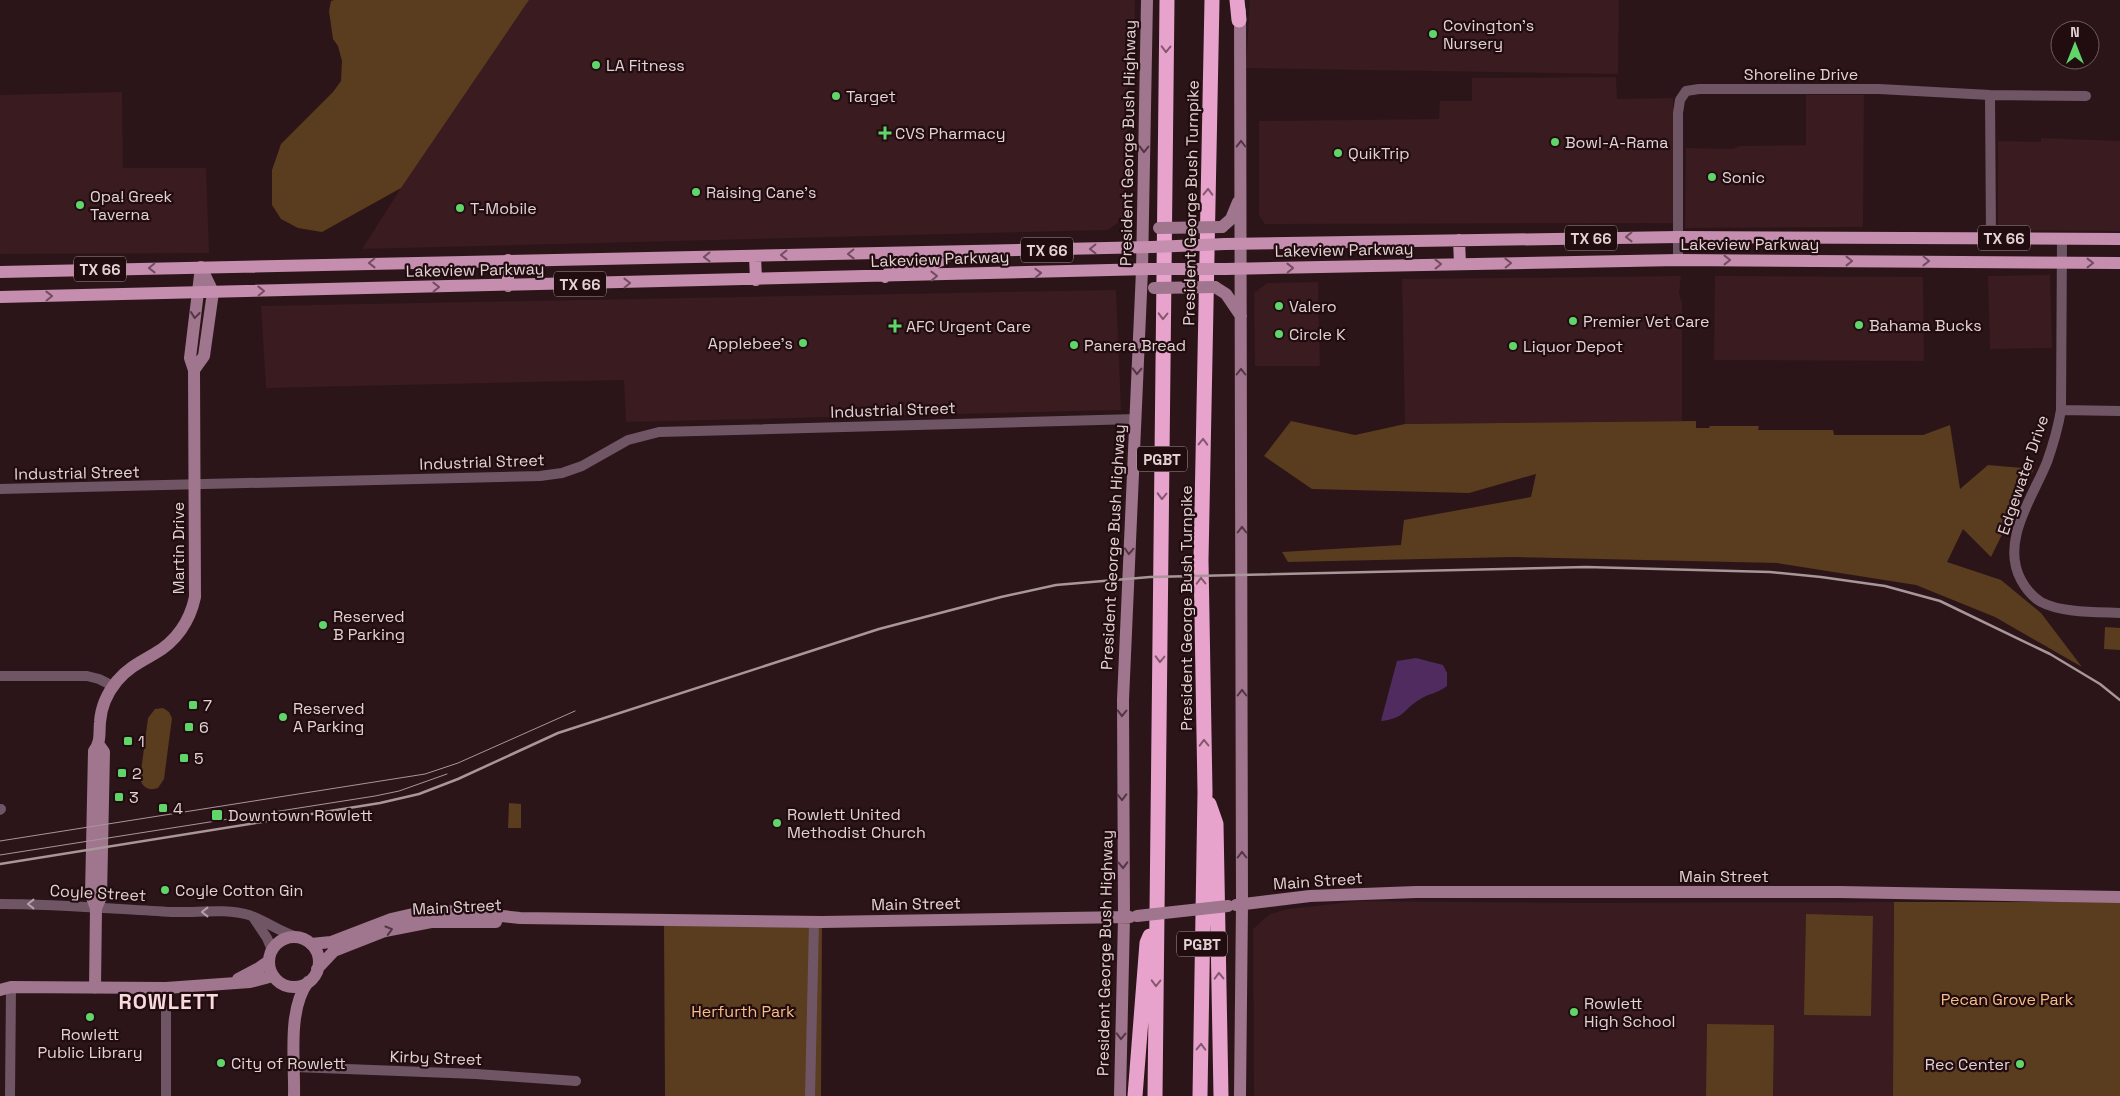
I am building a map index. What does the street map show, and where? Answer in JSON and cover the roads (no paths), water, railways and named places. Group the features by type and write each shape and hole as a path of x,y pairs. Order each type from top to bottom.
{"highway":[{"name":"President George Bush Turnpike","path":"1155,1096 1167,0"},
{"name":"President George Bush Turnpike","path":"1200,1096 1204,792 1201,560 1212,0"},
{"path":"1236,0 1239,20"},
{"path":"1204,792 1216,824 1221,1096"},
{"path":"1135,1096 1147,943 1157,917"}],"main road":[{"name":"Lakeview Parkway","path":"0,272 1459,240 1678,237 2120,239"},
{"path":"1459,240 1460,264"},
{"path":"885,277 896,265 935,265 944,261 953,252"},
{"path":"755,256 756,280"},
{"path":"508,260 508,286"},
{"name":"Lakeview Parkway","path":"0,298 1146,269 1241,269 1678,260 2120,263"}],"street":[{"name":"President George Bush Highway","path":"1120,1096 1130,917 1123,700 1140,299 1146,269 1147,247 1143,191 1146,0"},
{"path":"1240,1096 1242,904 1239,20 1241,0"},
{"name":"Shoreline Drive","path":"1678,260 1678,113 1680,100 1686,91 1879,89 1990,95 2086,96"},
{"path":"1990,95 1991,238"},
{"path":"1143,191 1147,218 1154,226 1160,228 1222,227 1231,220 1241,195"},
{"name":"Edgewater Drive","path":"2062,239 2061,410 2057,432 2046,463 2018,528 2014,562 2025,587 2042,603 2077,610 2120,613"},
{"path":"201,267 213,292"},
{"name":"Martin Drive","path":"95,988 96,908 91,895 94,751 99,745 101,714 113,686 132,666 156,654 172,641 184,626 194,604 196,584 194,370 190,358 201,267"},
{"path":"1140,299 1146,291 1154,288 1215,287 1226,294 1241,316"},
{"name":"Martin Drive","path":"194,370 204,356 213,292"},
{"path":"2061,410 2120,411"},
{"name":"Industrial Street","path":"0,489 552,475 582,466 628,440 659,432 1136,419"},
{"path":"0,676 86,676 99,679 113,686"},
{"name":"Main Street","path":"311,944 331,942 372,925 413,914 472,912 520,918 814,922 1130,917 1310,896 1416,892 1840,892 2120,897"},
{"name":"Coyle Street","path":"0,904 175,912 228,912 261,919 281,931 297,937"},
{"path":"253,917 267,938 277,979 289,1002 295,1029 294,1096"},
{"name":"Main Street","path":"295,1029 298,1000 317,969 334,951 385,931 401,927 431,922 504,922 520,918"},
{"path":"810,1096 814,922"},
{"path":"226,983 246,976 270,956 282,940 297,937 311,944 316,952 317,969"},
{"path":"10,1096 4,986 166,988 277,979 295,986 308,982"},
{"path":"166,988 166,1096"},
{"name":"Kirby Street","path":"295,1067 476,1074 576,1081"}],"tram line":[{"path":"0,841 425,774 458,763 575,711"},
{"path":"0,855 375,796 399,791 447,774"}],"railway":[{"path":"0,864 380,803 419,794 458,779 558,733 879,629 1001,597 1056,585 1150,577 1586,567 1770,572 1821,577 1885,586 1940,601 2050,654 2100,684 2120,700"}],"place":[{"name":"Covington's Nursery","path":"1433,34"},
{"name":"LA Fitness","path":"596,65"},
{"name":"Target","path":"836,96"},
{"name":"CVS Pharmacy","path":"885,133"},
{"name":"Bowl-A-Rama","path":"1555,142"},
{"name":"QuikTrip","path":"1338,153"},
{"name":"Sonic","path":"1712,177"},
{"name":"Raising Cane's","path":"696,192"},
{"name":"Opa! Greek Taverna","path":"80,205"},
{"name":"T-Mobile","path":"460,208"},
{"name":"Valero","path":"1279,306"},
{"name":"Premier Vet Care","path":"1573,321"},
{"name":"Bahama Bucks","path":"1859,325"},
{"name":"AFC Urgent Care","path":"895,326"},
{"name":"Circle K","path":"1279,334"},
{"name":"Applebee's","path":"803,343"},
{"name":"Panera Bread","path":"1074,345"},
{"name":"Liquor Depot","path":"1513,346"},
{"name":"Reserved B Parking","path":"323,625"},
{"name":"7","path":"193,705"},
{"name":"Reserved A Parking","path":"283,717"},
{"name":"6","path":"189,727"},
{"name":"1","path":"128,741"},
{"name":"5","path":"184,758"},
{"name":"2","path":"122,773"},
{"name":"3","path":"119,797"},
{"name":"4","path":"163,808"},
{"name":"Downtown Rowlett","path":"217,815"},
{"name":"Rowlett United Methodist Church","path":"777,823"},
{"name":"Coyle Cotton Gin","path":"165,890"},
{"name":"Rowlett High School","path":"1574,1012"},
{"name":"Rowlett Public Library","path":"90,1017"},
{"name":"City of Rowlett","path":"221,1063"},
{"name":"Rec Center","path":"2020,1064"}],"district":[{"name":"ROWLETT","path":"169,1001"}],"park label":[{"name":"Pecan Grove Park","path":"2007,999"},
{"name":"Herfurth Park","path":"743,1011"}]}
